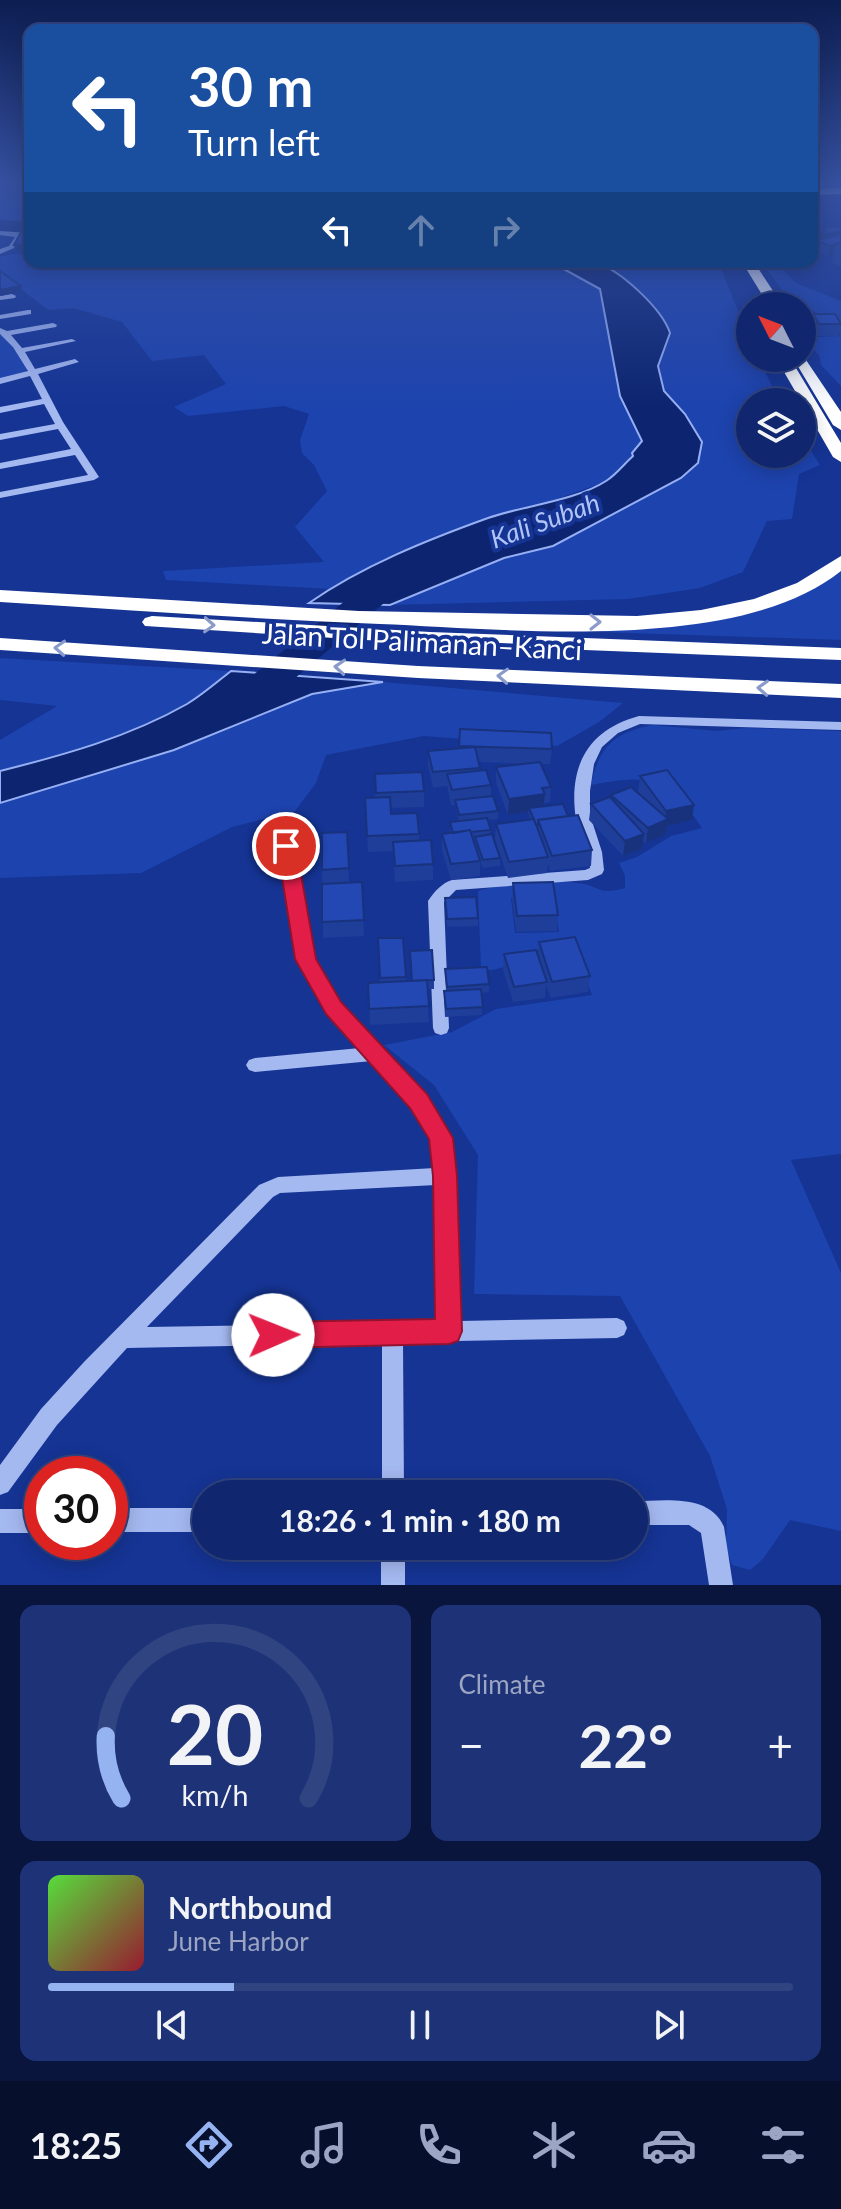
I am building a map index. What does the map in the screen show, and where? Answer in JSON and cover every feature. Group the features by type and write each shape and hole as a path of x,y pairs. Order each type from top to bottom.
{"highway":[{"path":"738,268 749,292"},
{"path":"752,268 767,292"},
{"path":"791,372 841,457"},
{"path":"809,372 841,425"},
{"path":"432,629 674,619 731,611 795,591 841,562"},
{"path":"0,596 138,613"},
{"name":"Jalan Tol Palimanan–Kanci","path":"0,609 138,613 841,654"},
{"name":"Jalan Tol Palimanan–Kanci","path":"0,644 418,672 841,691"}],"street":[{"path":"0,298 12,296"},
{"path":"0,317 28,312"},
{"path":"3,332 53,325"},
{"path":"0,495 94,477 47,401 35,372 3,332"},
{"path":"20,351 72,341"},
{"path":"0,381 75,362"},
{"path":"0,410 47,401"},
{"path":"0,437 62,425"},
{"path":"0,466 78,451"},
{"path":"441,1028 436,901 452,885 588,875 597,870 598,859 583,821 584,769 599,740 613,728 639,720 841,726"},
{"path":"286,846 306,959 334,1008 418,1101 441,1138 445,1176 449,1331"},
{"path":"255,1065 375,1054"},
{"path":"0,1484 49,1417 248,1208 278,1185 445,1176"},
{"path":"124,1338 617,1328"},
{"path":"393,1332 393,1480"},
{"path":"648,1513 693,1513 712,1527 721,1585"},
{"path":"128,1520 192,1520"},
{"path":"0,1521 24,1521"},
{"path":"393,1560 393,1585"}],"shaded area":[{"path":"0,259 24,259 24,268 562,268 600,289 620,396 642,441 632,453 633,456 605,482 548,502 490,517 391,558 330,589 166,580 163,571 324,562 295,527 327,491 314,465 302,453 300,440 309,414 284,406 188,416 174,407 226,384 204,355 152,361 122,322 73,308 48,310 0,273"},
{"path":"604,268 720,268 736,305 736,372 765,372 773,388 736,388 736,468 813,468 799,474 792,519 767,521 743,572 700,588 628,599 390,605 504,558 553,546 681,478 698,463 702,442 685,414 664,391 658,366 663,351 656,307 640,292"},
{"path":"766,268 780,268 796,283 841,301 841,336 833,325 816,325 816,317 821,315 816,313 816,292 783,292"},
{"path":"0,334 9,341 28,368 25,372 0,379"},
{"path":"841,336 841,386 821,365 816,352 816,337"},
{"path":"841,570 841,640 601,632 680,626 753,612 799,596"},
{"path":"0,658 231,671 187,704 142,726 72,751 0,771 0,740 57,706 0,700"},
{"path":"383,682 623,703 599,722 557,746 424,736 326,755 316,783 295,811 232,827 141,873 0,878 0,803 174,750 312,694"},
{"path":"653,725 717,731 744,728 841,731 841,1154 791,1160 841,1273 841,1531 790,1520 763,1559 750,1570 732,1565 726,1547 727,1509 710,1456 620,1296 474,1294 478,1155 434,1085 384,1045 452,1032 496,1009 592,995 574,949 553,941 509,965 481,970 478,891 557,882 586,884 604,891 625,888 625,876 619,863 637,857 671,836 702,828 678,798 656,783 629,780 591,785 604,751 619,737","holes":["553,896 559,932 515,933 511,898"]}],"water":[{"name":"Kali Subah","path":"562,268 607,268 627,281 666,323 670,333 658,366 664,391 685,414 702,442 698,463 681,478 553,546 504,558 390,605 309,603 373,566 442,535 488,518 593,488 610,479 633,456 632,453 642,441 620,396 600,289"},
{"path":"231,671 383,682 312,694 174,750 0,803 0,771 72,751 142,726 187,704"}],"building":[{"path":"0,271 21,286 0,290"},
{"path":"816,314 835,314 841,324 819,324"},
{"path":"460,729 551,733 552,749 459,746"},
{"path":"475,747 480,768 433,772 428,751"},
{"path":"540,762 551,787 542,788 545,794 509,799 496,767"},
{"path":"486,770 491,785 452,790 447,774"},
{"path":"667,770 694,805 666,811 640,776"},
{"path":"422,772 424,791 376,793 375,774"},
{"path":"631,787 668,819 648,828 611,795"},
{"path":"493,796 498,811 459,815 455,800"},
{"path":"390,797 391,814 417,813 419,834 367,836 365,798"},
{"path":"610,797 644,834 625,841 591,804"},
{"path":"563,804 568,816 538,820 538,825 529,808"},
{"path":"578,815 592,850 552,856 538,820"},
{"path":"487,818 491,830 453,833 450,822"},
{"path":"534,819 548,857 509,862 496,824"},
{"path":"470,830 480,861 451,864 442,834"},
{"path":"347,832 349,868 322,870 322,833"},
{"path":"492,834 500,858 483,860 475,837"},
{"path":"431,840 433,864 395,866 393,842"},
{"path":"362,882 364,920 322,922 322,884"},
{"path":"553,882 558,915 517,916 513,883"},
{"path":"476,897 478,918 447,919 445,898"},
{"path":"575,937 590,976 552,982 539,942"},
{"path":"378,938 403,938 406,977 380,978"},
{"path":"432,950 434,980 412,981 410,951"},
{"path":"536,950 547,982 514,987 504,954"},
{"path":"487,967 489,984 447,987 445,969"},
{"path":"427,980 429,1006 369,1009 368,983"},
{"path":"481,989 483,1007 446,1009 444,991"}],"waterway":[{"path":"235,709 378,591 410,575"}],"route":[{"path":"273,1335 449,1331 445,1176 441,1138 418,1101 334,1008 306,959 286,846"}]}
